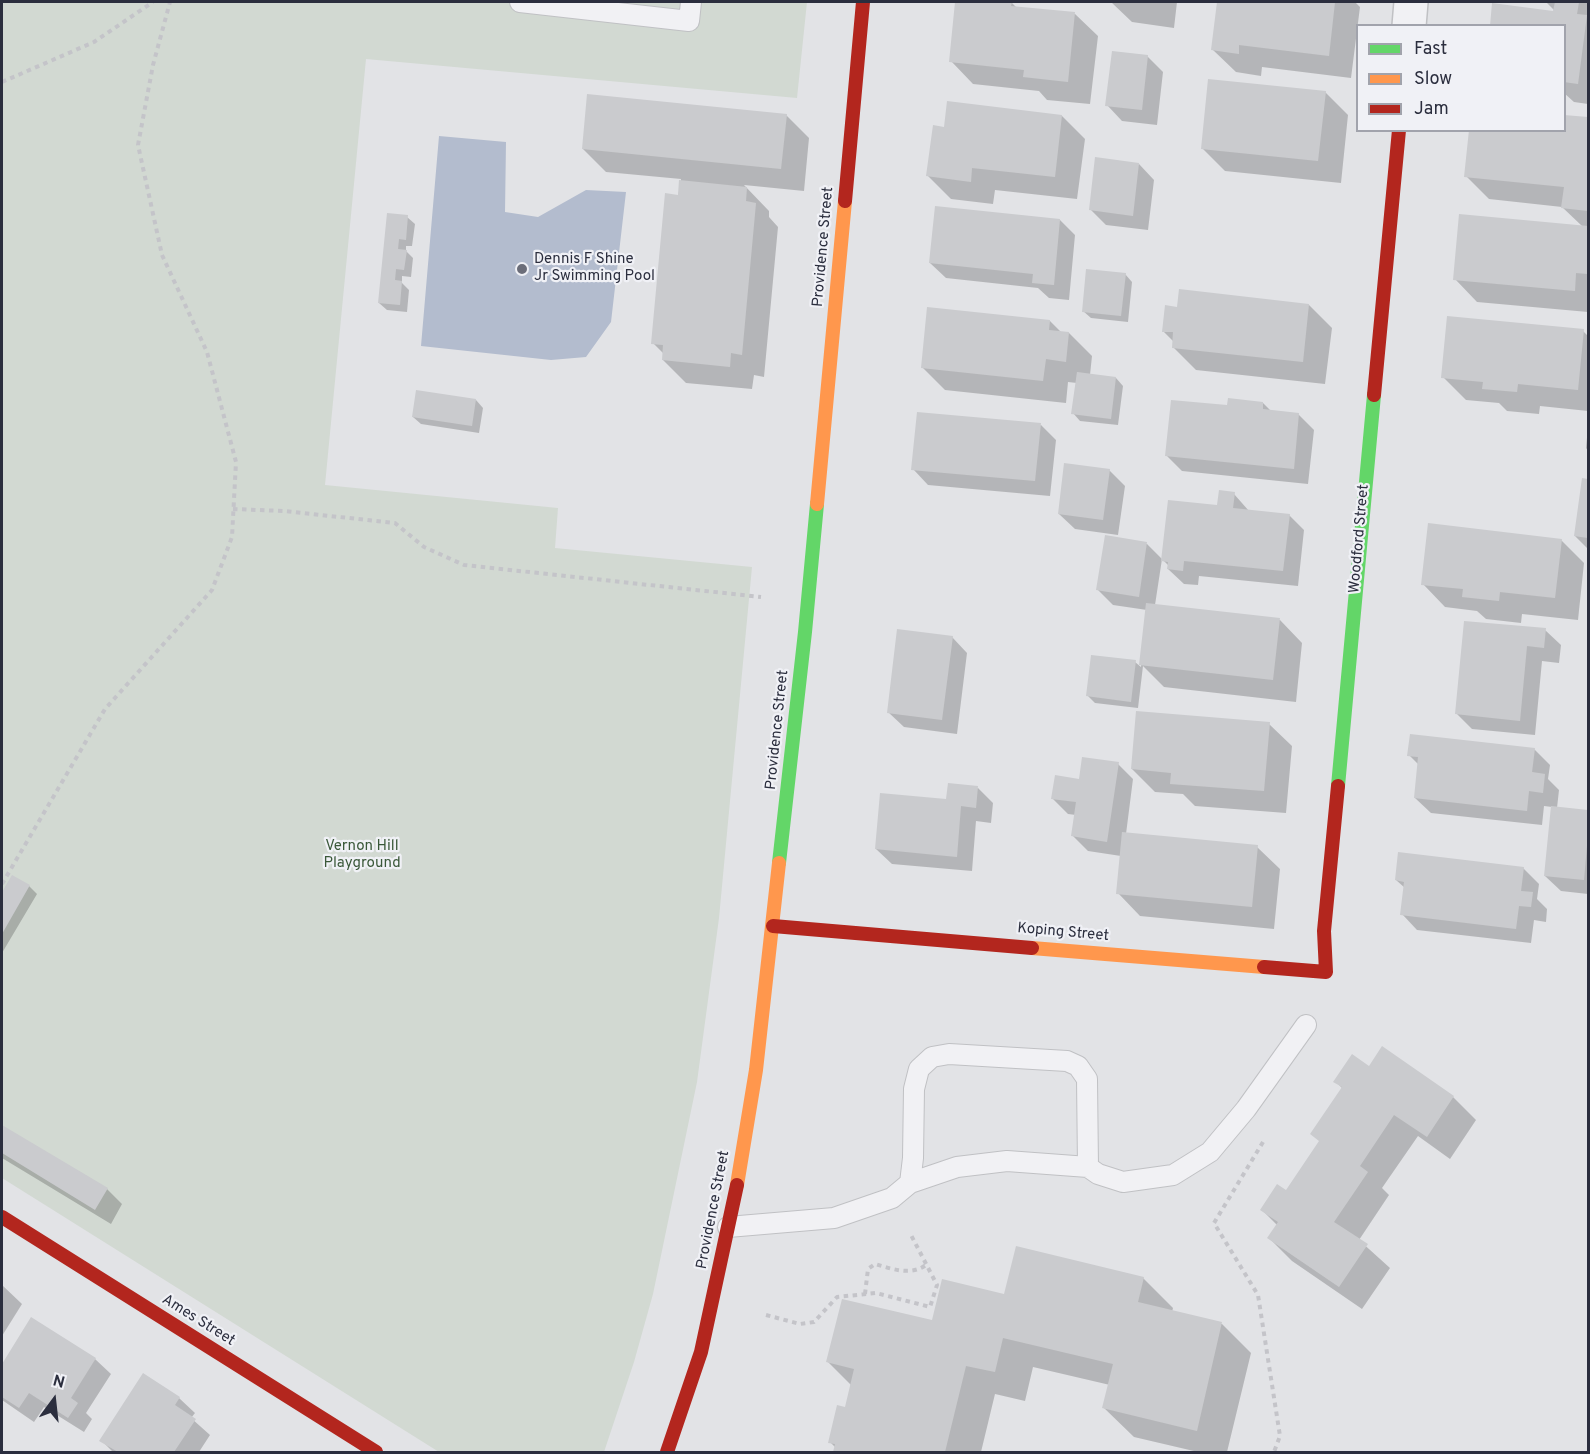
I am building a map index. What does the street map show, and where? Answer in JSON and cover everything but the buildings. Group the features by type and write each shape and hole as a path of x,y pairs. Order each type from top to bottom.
{"street":[{"name":"Providence Street","path":"667,1452 701,1353 728,1227 756,1071 805,632 863,2"},
{"path":"1409,24 1411,2"},
{"name":"Woodford Street","path":"1325,948 1324,931 1399,132"},
{"name":"Koping Street","path":"773,926 1326,972 1325,948"},
{"name":"Ames Street","path":"2,1217 376,1452"}],"lane":[{"path":"520,2 689,21 692,2"},
{"path":"728,1227 834,1218 892,1198 910,1183 957,1167 1006,1161 1088,1167 1098,1174 1123,1182 1173,1175 1210,1152 1246,1109 1306,1024"},
{"path":"910,1183 913,1158 914,1089 919,1069 933,1057 950,1054 1067,1061 1078,1066 1087,1079 1088,1167"}],"path":[{"path":"2,82 94,42 153,2"},
{"path":"2,884 105,709 212,590 232,537 236,462 207,352 162,255 138,145 153,65 170,2"},
{"path":"233,509 284,511 395,523 424,547 464,565 761,597"},
{"path":"1269,1132 1214,1223 1258,1295 1280,1436 1274,1452"},
{"path":"766,1315 800,1324 814,1322 837,1297 876,1293 930,1307 937,1285 910,1233"},
{"path":"865,1294 868,1269 875,1264 903,1271 918,1271 926,1265"}],"green space":[{"name":"Vernon Hill Playground","path":"2,2 807,2 797,98 366,59 325,485 558,508 555,548 752,567 719,918 697,1082 653,1294 634,1362 604,1452 439,1452 2,1178"}],"water":[{"name":"Dennis F Shine Jr Swimming Pool","path":"439,136 506,142 505,212 538,217 586,190 626,192 611,322 586,357 551,360 421,346"}],"traffic: fast":[{"path":"1338,786 1374,395"},
{"path":"779,863 817,504"}],"traffic: slow":[{"path":"817,504 845,201"},
{"path":"737,1185 756,1070 779,863"},
{"path":"1032,948 1264,967"}],"traffic: jam":[{"path":"845,201 863,2"},
{"path":"1374,395 1399,132"},
{"path":"1264,967 1326,972 1324,931 1338,786"},
{"path":"773,926 1032,948"},
{"path":"667,1452 701,1352 737,1185"},
{"path":"2,1217 376,1452"}],"place":[{"name":"Dennis F Shine Jr Swimming Pool","path":"522,269"}]}
